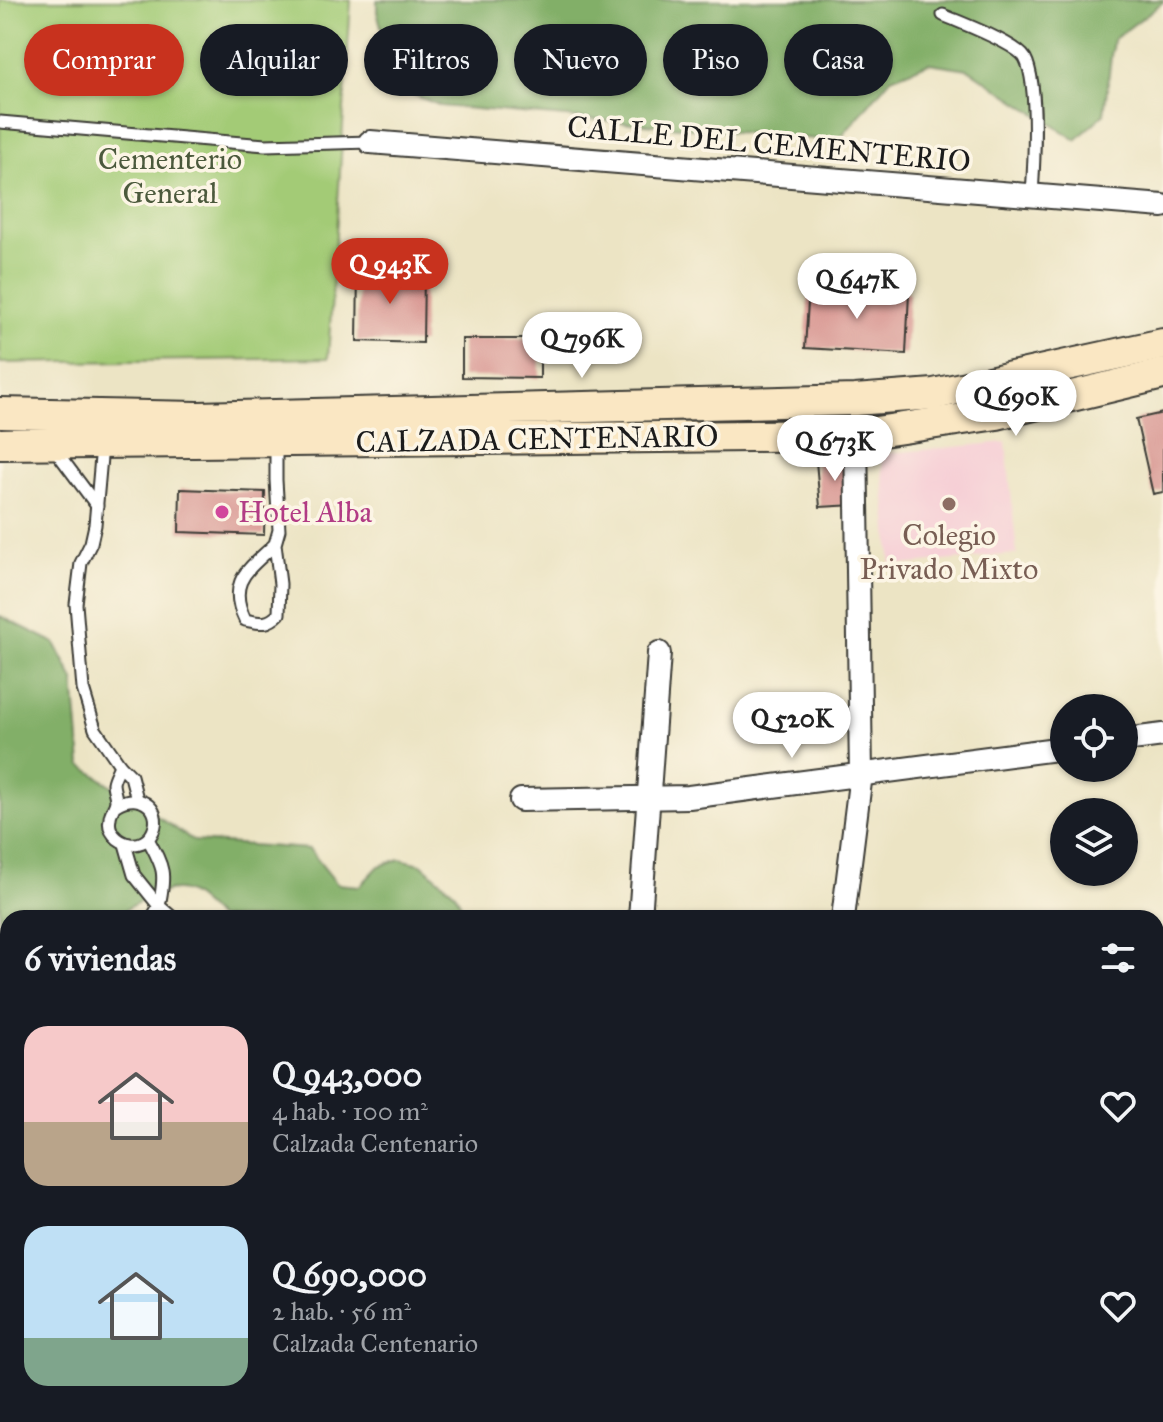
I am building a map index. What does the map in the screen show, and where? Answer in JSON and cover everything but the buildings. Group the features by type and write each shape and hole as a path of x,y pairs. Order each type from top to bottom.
{"main road":[{"name":"CALZADA CENTENARIO","path":"0,413 198,417 855,400 934,394 1163,344"},
{"name":"CALZADA CENTENARIO","path":"0,444 856,435 997,414 1163,374"}],"street":[{"name":"CALLE DEL CEMENTERIO","path":"370,142 1163,206"},
{"path":"844,910 861,774 856,435"},
{"path":"641,910 659,653"},
{"path":"1138,738 1163,735"},
{"path":"521,800 689,797 1050,750"}],"lane":[{"path":"943,15 1007,44 1024,57 1034,88 1032,195"},
{"path":"0,122 265,145 370,142"},
{"path":"275,544 247,570 239,584 239,609 245,620 260,623 272,621 279,614 280,584 275,544 279,530 276,442"},
{"path":"50,443 97,506"},
{"path":"103,443 91,543 81,563 76,604 83,689 95,729 131,776 137,799"},
{"path":"116,805 113,782 120,765"},
{"path":"125,799 137,799 148,804 155,815 155,828 148,839 138,845 125,844 115,838 109,827 110,815 116,805 125,799"},
{"path":"148,839 163,867 163,888 157,910"},
{"path":"125,844 134,875 164,910"}],"shaded area":[{"name":"Colegio Privado Mixto","path":"1006,442 1017,554 891,566 881,454"}],"green space":[{"name":"Cementerio General","path":"0,0 351,0 348,47 348,24 200,24 200,96 345,96 328,358 0,363"},
{"path":"377,0 1163,0 1113,40 1104,114 1076,140 968,69 929,63 893,77 893,24 784,24 784,96 876,96 838,141 441,106 416,96 498,96 498,24 380,24"},
{"path":"0,616 55,643 74,680 81,765 194,841 309,849 337,884 360,886 379,866 400,859 421,864 455,893 464,910 210,910 192,895 177,890 145,899 126,910 0,910"}],"place":[{"name":"Colegio Privado Mixto","path":"949,504"},
{"name":"Hotel Alba","path":"222,512"}]}
